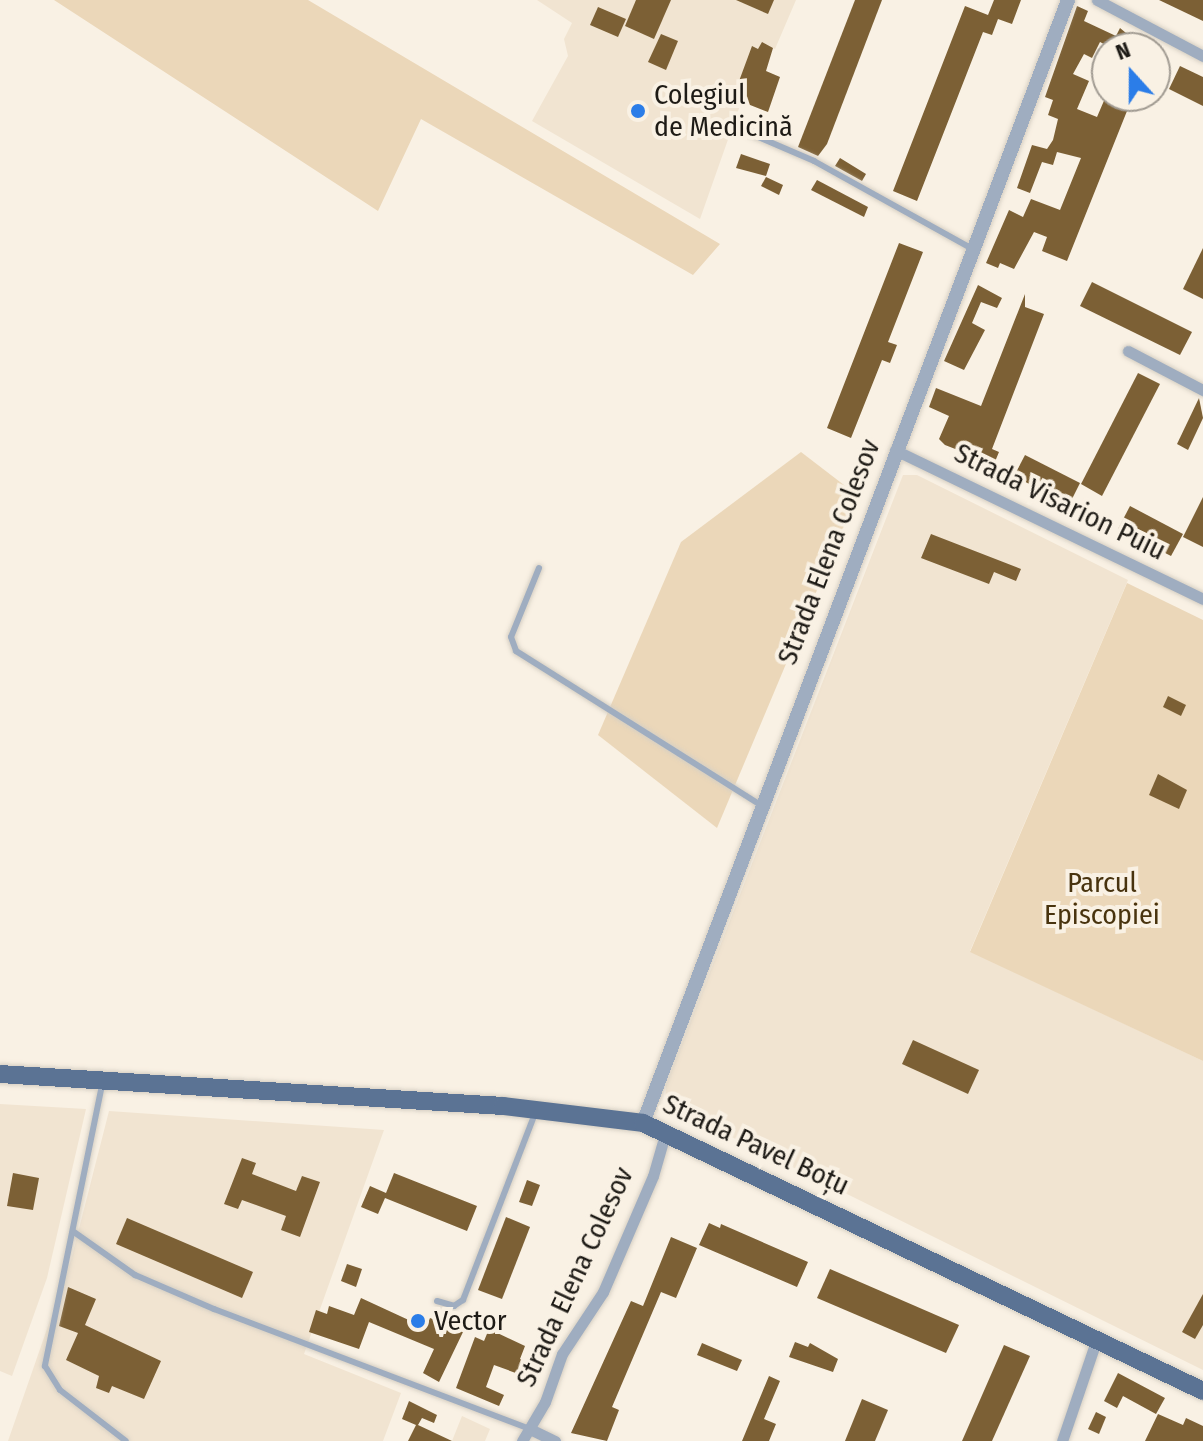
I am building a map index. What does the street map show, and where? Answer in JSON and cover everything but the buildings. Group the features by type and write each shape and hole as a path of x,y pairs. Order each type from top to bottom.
{"main road":[{"name":"Strada Pavel Boțu","path":"0,1074 537,1109 643,1123 666,1131 1097,1337 1203,1391"}],"street":[{"name":"Strada Elena Colesov","path":"643,1123 759,804 1068,0"},
{"path":"1097,0 1203,56"},
{"path":"1128,351 1203,390"},
{"name":"Strada Visarion Puiu","path":"895,450 1203,599"},
{"name":"Strada Elena Colesov","path":"522,1441 562,1354 607,1284 666,1131"},
{"path":"1062,1441 1097,1337"},
{"path":"530,1429 555,1441"}],"lane":[{"path":"749,133 814,161 971,248"},
{"path":"539,568 511,637 516,651 759,804"},
{"path":"103,1080 74,1232 65,1250 45,1366 60,1390 126,1441"},
{"path":"437,1301 454,1306 463,1300 537,1109"},
{"path":"74,1232 135,1275 214,1309 530,1429"}],"shaded area":[{"name":"Colegiul de Medicină","path":"537,0 796,0 775,49 762,43 700,219 532,121 568,56 564,39 572,23"},
{"path":"903,475 917,475 1128,580 970,951 1203,1061 1203,1370 665,1104 666,1085"},
{"path":"0,1104 86,1109 47,1278 12,1376 0,1371"},
{"path":"109,1111 384,1130 304,1354 401,1393 383,1441 8,1441 71,1260"},
{"path":"462,1416 490,1429 485,1441 452,1441"}],"green space":[{"path":"54,0 308,0 720,244 693,275 421,119 378,211"},
{"path":"801,452 857,495 717,828 598,735 681,542"},
{"name":"Parcul Episcopiei","path":"1127,583 1203,620 1203,1061 970,952"}],"place":[{"name":"Colegiul de Medicină","path":"638,111"},
{"name":"Vector","path":"418,1321"}]}
